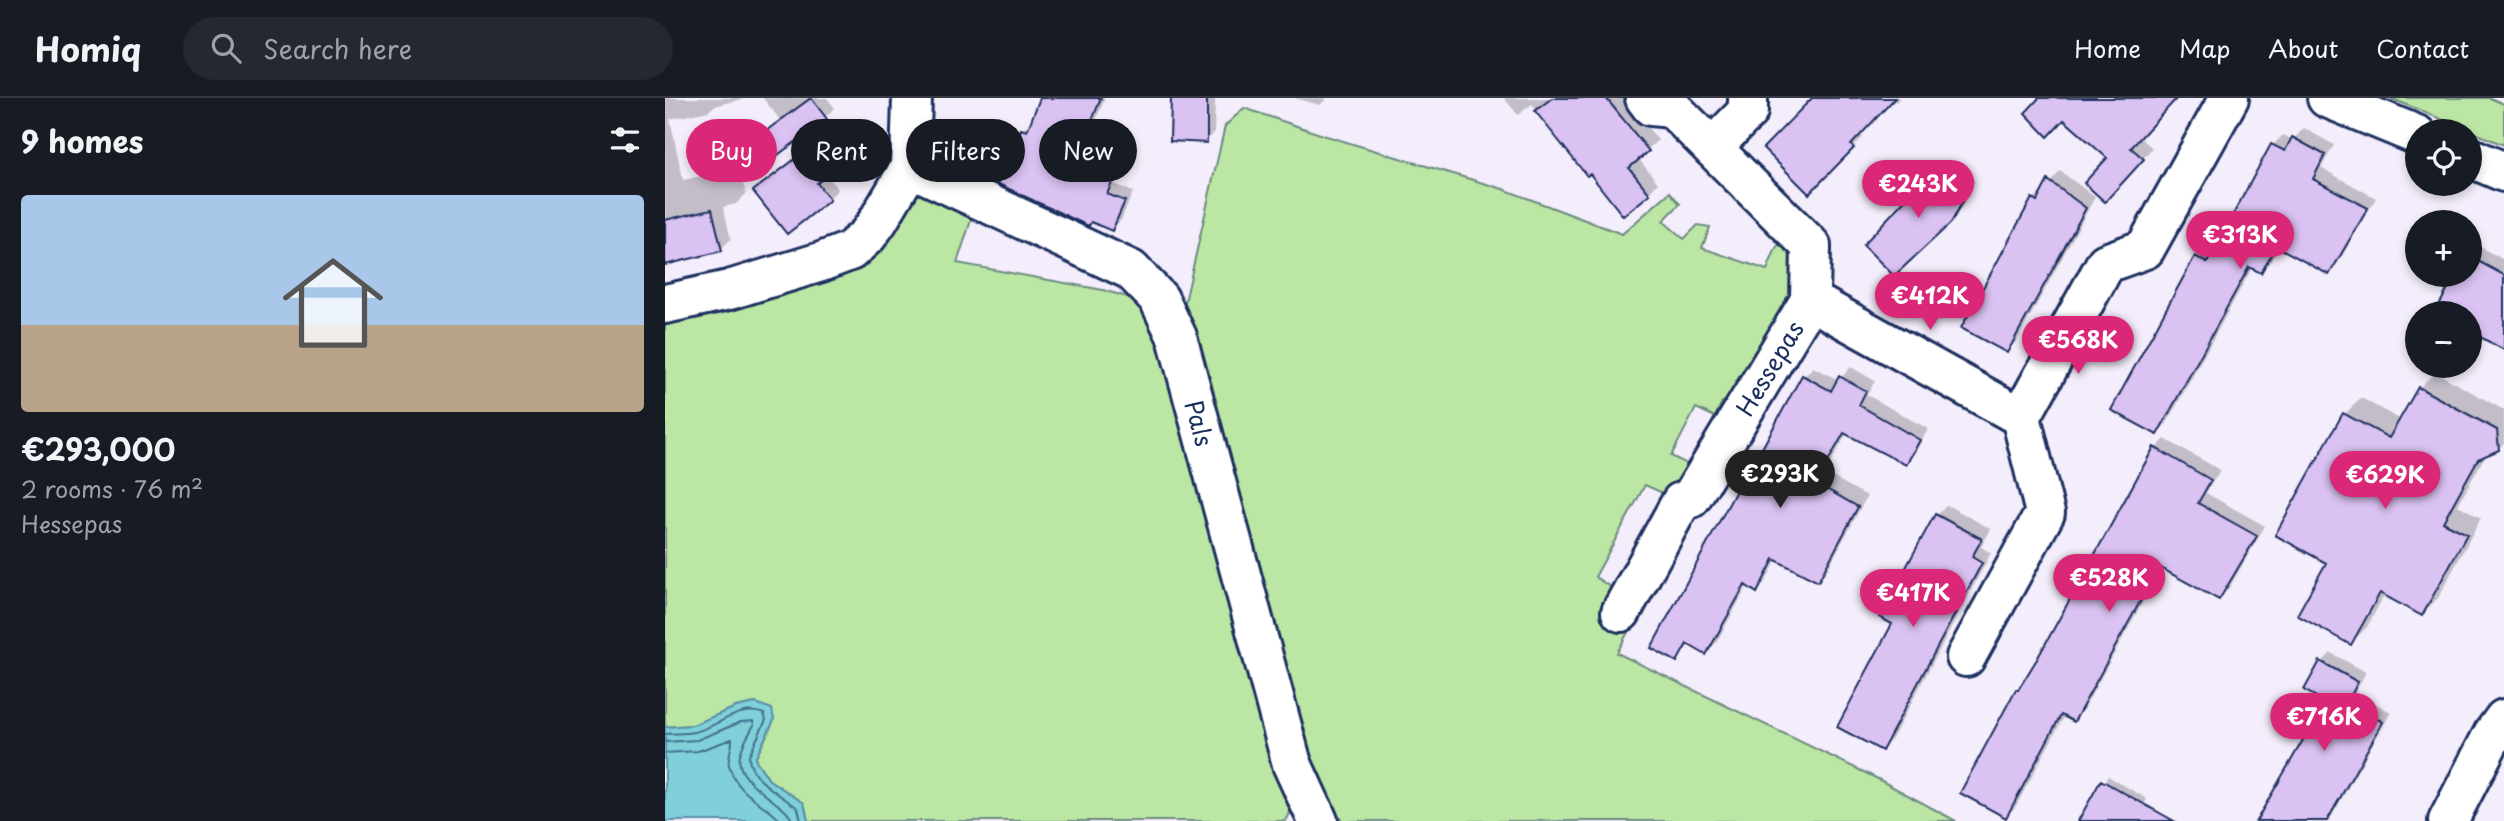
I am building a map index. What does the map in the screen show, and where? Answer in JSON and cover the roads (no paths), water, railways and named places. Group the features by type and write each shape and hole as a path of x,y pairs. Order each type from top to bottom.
{"street":[{"path":"911,119 912,98"},
{"name":"Hessepas","path":"1621,612 1681,502 1691,498 1810,300 1811,246 1672,108 1651,106 1645,98"},
{"path":"1712,148 1748,111 1748,98"},
{"path":"1966,657 2045,513 2021,417 2106,263 2145,249 2229,98"},
{"path":"2327,98 2405,130"},
{"path":"2482,163 2504,172"},
{"path":"665,304 729,290 850,251 868,235 906,174"},
{"name":"Pals","path":"942,182 1131,270 1159,299 1177,337 1292,764 1318,821"},
{"name":"Hessepas","path":"1810,300 2021,417"},
{"path":"2448,821 2493,734 2504,719"}],"water":[{"path":"755,703 772,709 774,720 755,759 769,780 804,803 808,821 665,821 665,727 693,725 736,707"}]}
